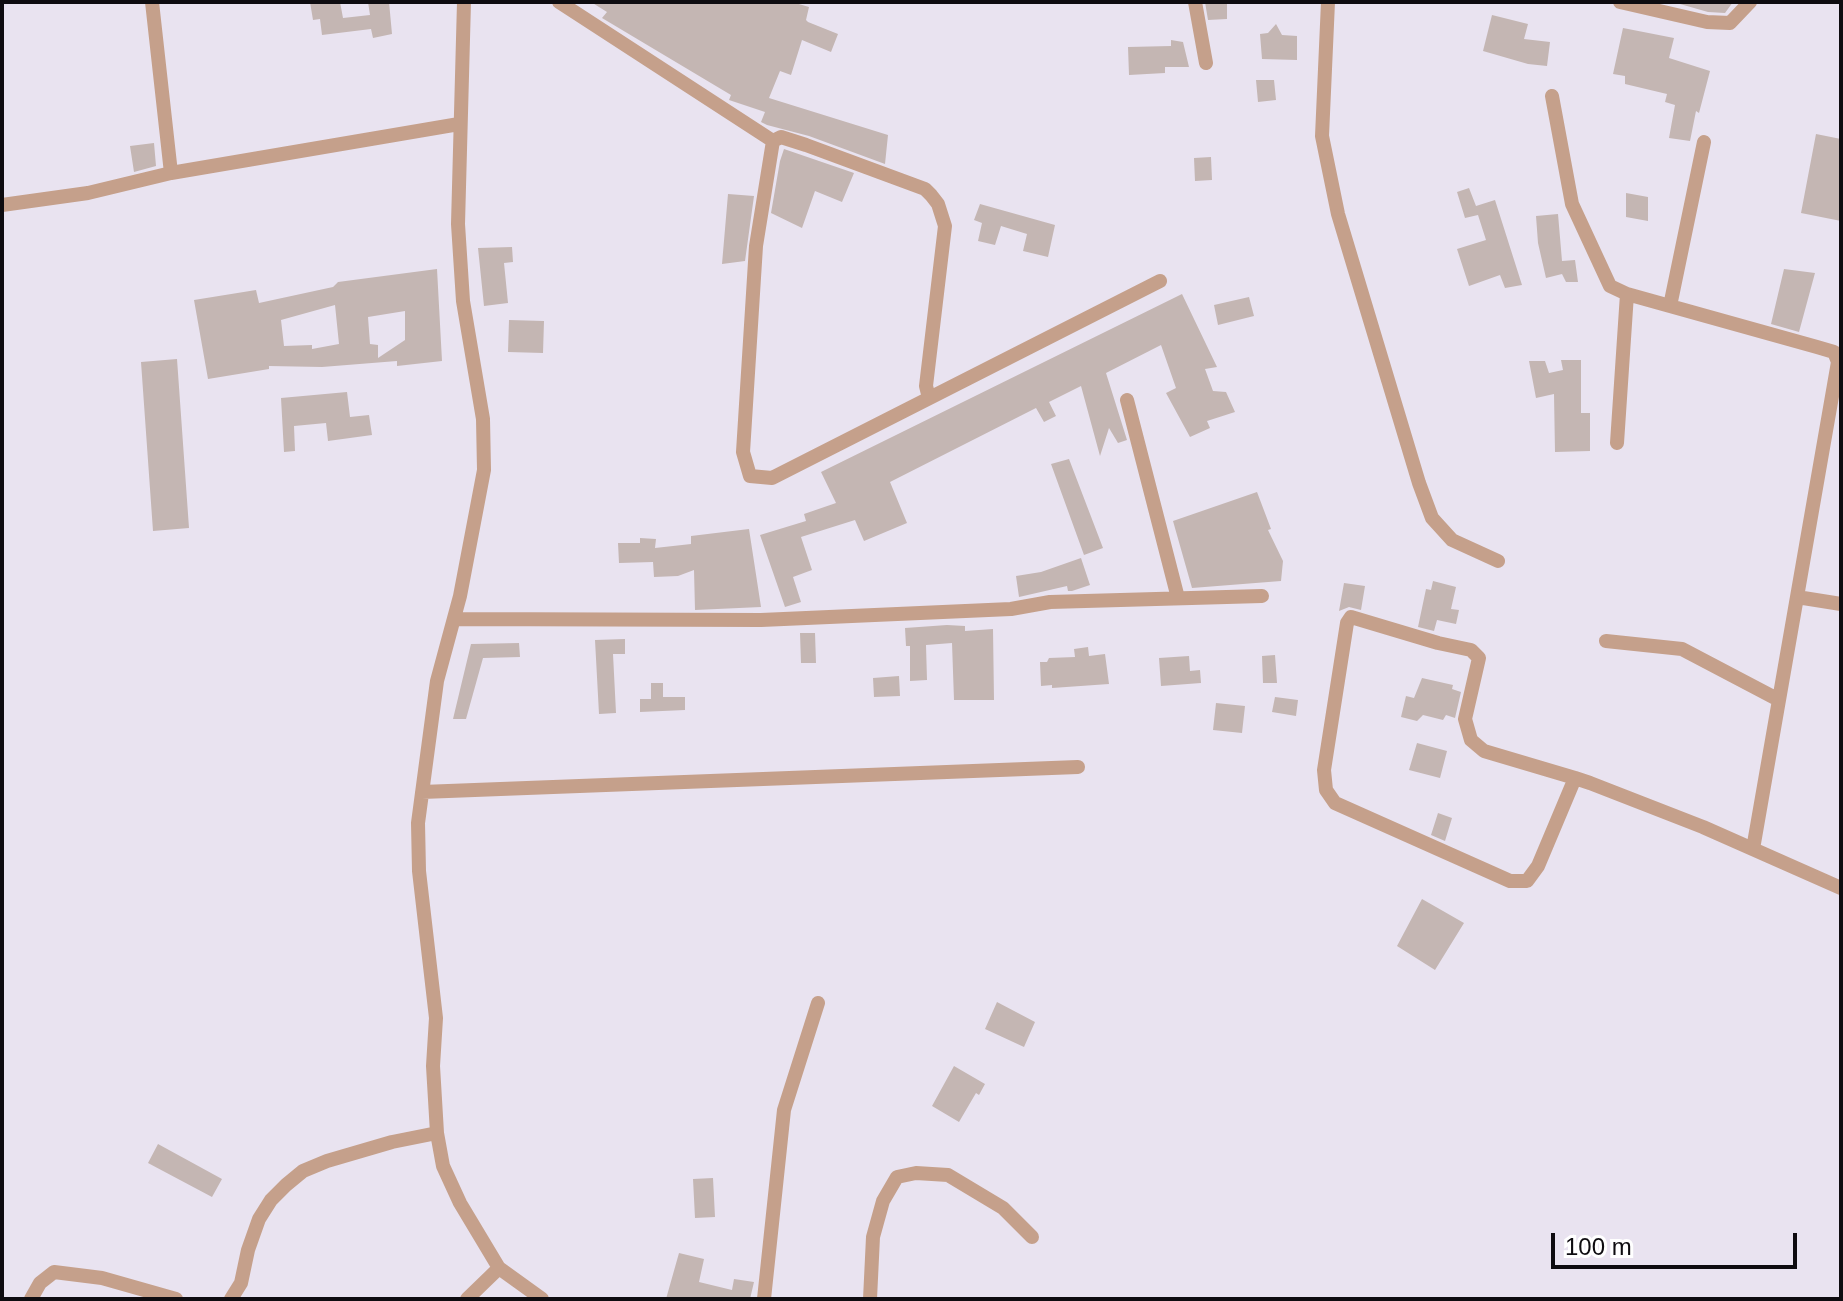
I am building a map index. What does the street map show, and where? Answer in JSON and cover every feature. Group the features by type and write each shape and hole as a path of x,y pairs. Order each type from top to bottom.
{"street":[{"path":"152,2 171,173"},
{"path":"464,2 458,224 472,365 483,419 484,470 454,619 437,681 418,823 419,871 436,1018 433,1066 437,1133 443,1166 460,1203 499,1268 542,1299"},
{"path":"559,2 773,141"},
{"path":"1195,2 1206,63"},
{"path":"1328,2 1322,136 1338,214 1419,483 1432,518 1452,540 1498,561"},
{"path":"1620,2 1707,22 1730,23 1750,2"},
{"path":"1552,96 1572,204 1610,286 1627,294 1834,352 1838,362 1838,378 1753,849"},
{"path":"2,205 88,193 171,173 459,124"},
{"path":"773,141 781,137 925,189 938,204 945,226 926,386 929,398"},
{"path":"773,141 756,246 743,452 750,476 772,478 1160,281"},
{"path":"1670,306 1704,142"},
{"path":"1617,443 1627,294"},
{"path":"1127,400 1178,598"},
{"path":"454,619 761,620 1011,609 1050,602 1262,596"},
{"path":"1797,597 1841,604"},
{"path":"1575,778 1538,866 1527,881 1510,881 1335,803 1326,790 1324,770 1347,623 1351,617 1471,650 1479,658 1465,719 1471,740 1484,751 1575,778 1703,827 1841,888"},
{"path":"1606,641 1682,649 1779,700"},
{"path":"422,792 1078,767"},
{"path":"764,1299 784,1110 818,1003"},
{"path":"231,1299 241,1283 259,1219 271,1200 303,1171 392,1142 437,1133"},
{"path":"870,1299 873,1237 883,1201 897,1177 916,1173 948,1175 1003,1208 1032,1237"},
{"path":"467,1299 499,1268"},
{"path":"31,1299 40,1283 54,1272 102,1278 176,1299"}],"building":[{"path":"310,2 340,2 343,18 370,15 368,2 389,2 392,34 373,38 371,29 322,35 320,19 313,20"},
{"path":"591,2 792,2 809,7 808,22 838,34 831,52 802,40 791,75 780,71 769,98 888,135 885,164 761,122 765,112 729,100 731,95 602,18 607,12"},
{"path":"1205,2 1227,2 1227,19 1208,20"},
{"path":"1673,2 1733,2 1725,13 1708,12"},
{"path":"1492,15 1528,24 1524,39 1550,42 1547,66 1483,51"},
{"path":"1276,24 1282,35 1297,36 1297,60 1262,59 1260,34 1268,33"},
{"path":"1623,28 1674,38 1669,58 1710,71 1699,113 1696,111 1690,141 1669,138 1675,105 1665,102 1667,94 1625,84 1625,76 1613,74"},
{"path":"1171,40 1183,42 1189,67 1165,67 1165,73 1129,75 1128,47 1171,46"},
{"path":"1256,80 1274,80 1276,100 1258,102"},
{"path":"1816,134 1841,139 1841,221 1801,213"},
{"path":"154,143 156,166 134,172 130,146"},
{"path":"784,149 854,173 842,202 815,191 802,228 771,213"},
{"path":"1211,157 1212,180 1195,181 1194,158"},
{"path":"1469,188 1476,206 1495,200 1522,285 1505,288 1500,275 1469,286 1457,249 1486,240 1478,215 1465,218 1457,192"},
{"path":"1626,193 1648,197 1648,221 1626,217"},
{"path":"728,194 754,196 745,261 722,264"},
{"path":"980,204 1055,225 1048,257 1023,251 1027,234 1001,226 995,245 978,241 982,223 974,220"},
{"path":"1558,214 1562,261 1575,260 1578,282 1566,282 1562,274 1546,278 1536,216"},
{"path":"512,247 513,262 504,263 508,303 484,306 478,248"},
{"path":"437,269 442,361 397,366 397,361 322,367 269,366 269,369 208,379 194,300 256,290 259,303 333,287 338,282","holes":["335,305 339,344 312,349 312,345 284,346 281,320","405,311 405,340 378,358 378,345 370,344 368,317"]},
{"path":"1784,269 1815,273 1799,332 1771,324"},
{"path":"1182,294 1217,367 1205,369 1213,391 1226,392 1235,412 1207,421 1210,428 1190,437 1166,393 1176,388 1161,345 1106,373 1127,440 1118,443 1109,428 1100,456 1081,386 1049,402 1056,416 1044,422 1036,408 890,482 907,523 864,541 855,520 801,537 812,570 793,577 801,602 785,607 760,535 806,521 804,514 836,503 821,472"},
{"path":"1249,297 1254,316 1218,325 1214,305"},
{"path":"509,320 544,321 543,353 508,352"},
{"path":"177,359 189,528 153,531 141,362"},
{"path":"1561,360 1581,360 1581,413 1590,413 1590,451 1555,452 1554,394 1536,398 1529,361 1545,361 1549,373 1563,370"},
{"path":"347,392 350,417 369,415 372,435 328,441 326,423 294,426 295,451 284,452 281,398"},
{"path":"1069,459 1103,548 1084,555 1051,464"},
{"path":"1257,492 1271,529 1268,530 1283,561 1281,581 1192,588 1173,521"},
{"path":"749,529 761,607 695,610 694,570 678,576 654,577 653,562 619,563 618,543 640,543 640,538 656,539 655,548 691,544 691,536"},
{"path":"1081,558 1090,585 1072,591 1068,591 1067,586 1019,597 1016,576 1041,572"},
{"path":"1433,581 1456,587 1451,609 1459,610 1456,624 1437,620 1434,631 1418,627 1426,589 1431,590"},
{"path":"1344,583 1365,586 1361,610 1349,607 1339,611"},
{"path":"965,626 965,631 993,629 994,700 954,700 952,643 926,645 927,680 910,681 910,646 906,646 905,628"},
{"path":"800,633 815,633 816,663 801,663"},
{"path":"625,639 625,654 613,654 616,713 599,714 595,640"},
{"path":"519,643 520,657 483,658 466,719 453,719 471,644"},
{"path":"1088,647 1089,656 1105,654 1109,684 1041,686 1040,662 1047,662 1049,658 1075,657 1074,649"},
{"path":"1275,655 1277,683 1263,683 1262,656"},
{"path":"1189,656 1190,671 1200,670 1201,683 1161,686 1159,658"},
{"path":"899,676 900,696 874,697 873,678"},
{"path":"1422,678 1453,685 1452,689 1461,692 1455,718 1446,715 1443,720 1423,715 1417,721 1401,717 1406,696 1414,698"},
{"path":"651,683 663,683 663,697 685,697 685,710 640,712 640,699 651,699"},
{"path":"1275,697 1298,700 1296,716 1272,712"},
{"path":"1216,703 1245,706 1242,733 1213,730"},
{"path":"1417,743 1447,751 1440,778 1409,770"},
{"path":"1438,813 1452,818 1445,841 1431,835"},
{"path":"1422,899 1464,923 1435,970 1397,946"},
{"path":"997,1002 1035,1022 1024,1047 985,1029"},
{"path":"954,1066 985,1084 959,1122 932,1106"},
{"path":"158,1144 222,1179 212,1197 148,1163"},
{"path":"713,1178 715,1217 695,1218 693,1179"},
{"path":"679,1253 704,1259 699,1282 732,1290 734,1279 754,1282 750,1299 666,1299"}]}
